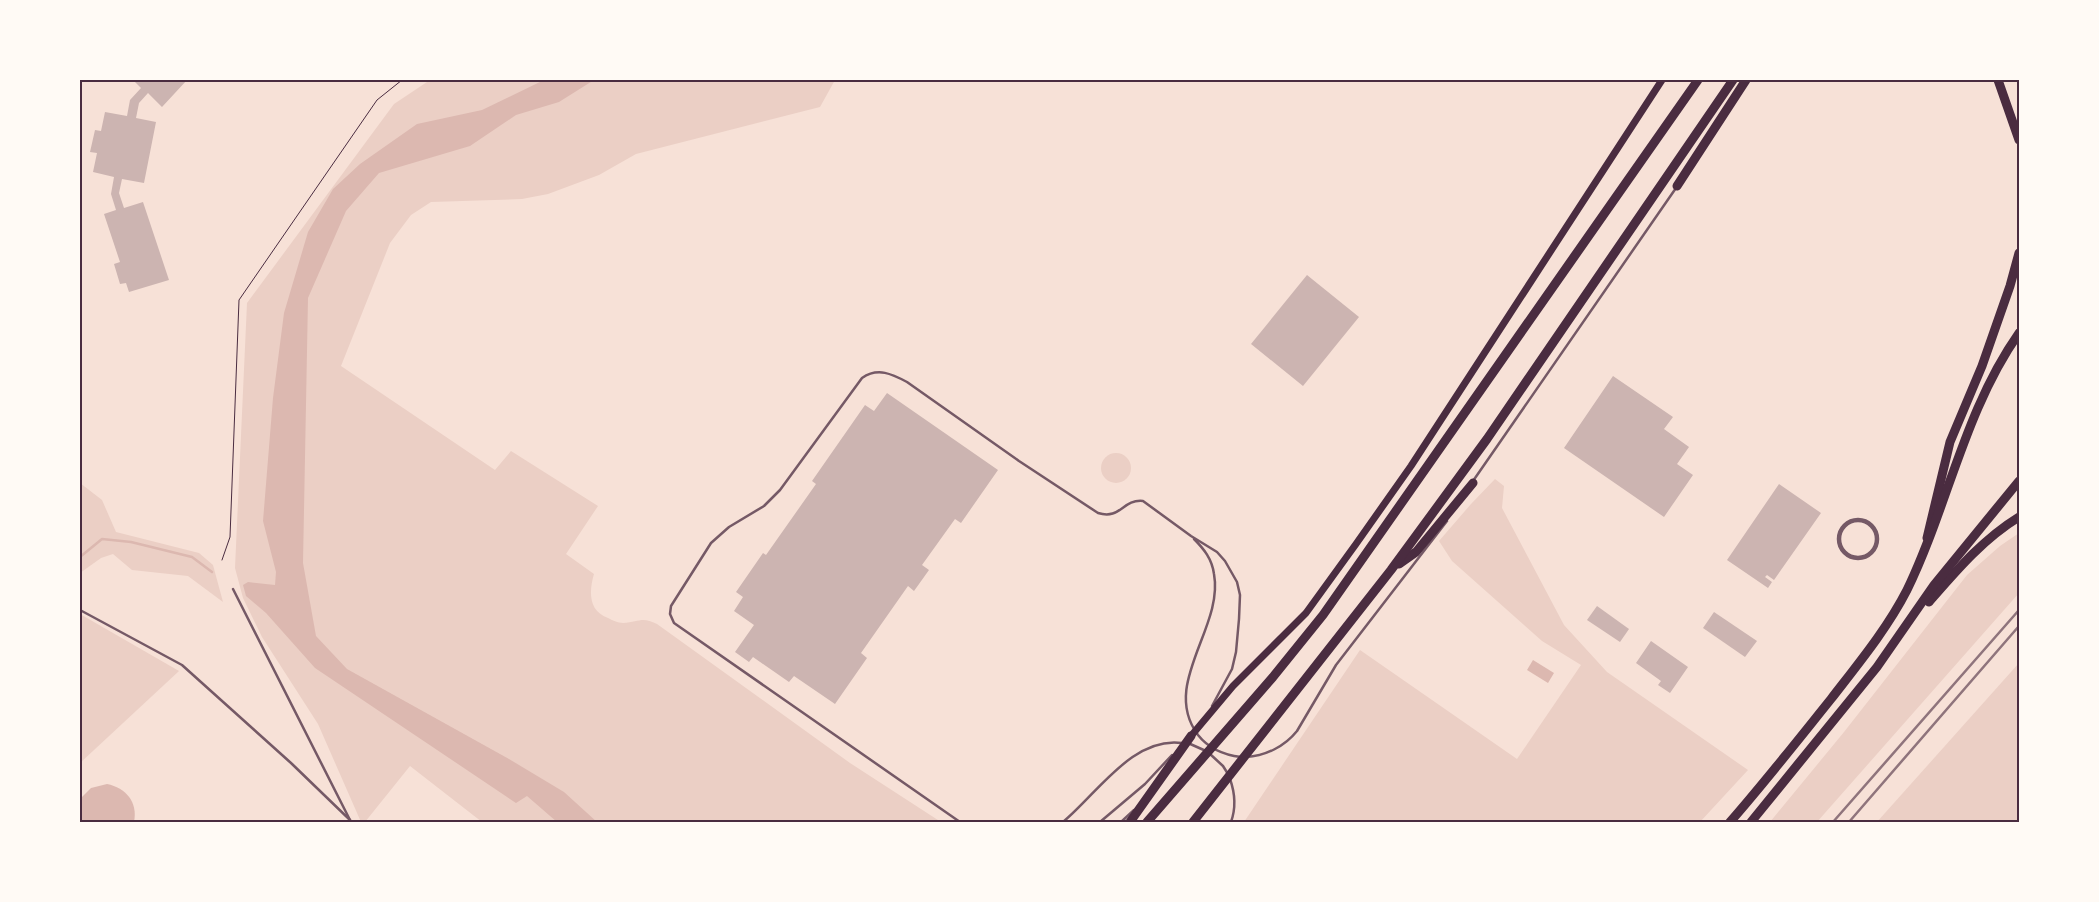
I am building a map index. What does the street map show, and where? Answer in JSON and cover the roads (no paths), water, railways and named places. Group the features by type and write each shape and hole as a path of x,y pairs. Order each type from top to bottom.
{"highway":[{"path":"1147,822 1273,678 1323,614 1698,80"},
{"path":"1193,822 1391,570 1487,439 1733,80"},
{"path":"1677,186 1746,80"},
{"path":"1998,80 2019,140"},
{"path":"1925,545 1928,525 1950,442 1988,348 2010,286 2019,253"},
{"path":"1730,822 1768,778 1870,650 1906,591 1934,528 1976,410 1993,375 2019,333"},
{"path":"1751,822 1877,667 1934,585 2019,482"},
{"path":"1391,570 1416,552 1473,483"},
{"path":"1903,632 1963,563 1992,537 2019,517"},
{"path":"1130,822 1191,736"}],"main road":[{"path":"1191,736 1233,686 1306,613 1356,544 1411,466 1662,80"}],"street":[{"path":"1862,520 1868,523 1875,532 1876,543 1870,554 1864,557 1851,557 1841,549 1839,544 1840,532 1849,522 1862,520"}],"lane":[{"path":"1191,536 1207,552 1214,574 1215,593 1210,619 1190,673 1186,695 1191,723 1208,744 1223,754 1241,757 1259,756 1286,742 1297,731 1336,665 1427,549 1677,186"},
{"path":"960,822 674,622 670,614 671,606 710,543 729,527 764,506 780,490 862,378 869,373 880,371 907,382 1098,513 1107,516 1115,514 1130,502 1143,501 1191,536 1217,552 1225,561 1237,582 1240,595 1236,652 1232,669 1212,705 1191,736 1145,784 1100,822"},
{"path":"233,589 351,821"},
{"path":"80,610 182,665 291,763 351,821"},
{"path":"1063,822 1128,760 1146,748 1176,742 1187,743 1207,751 1222,766 1228,775 1233,790 1234,806 1231,822"},
{"path":"1121,822 1146,799"}],"waterway":[{"path":"80,557 102,539 131,542 192,557 212,572"}],"railway":[{"path":"1833,822 2019,610"},
{"path":"1849,822 2019,626"}]}
